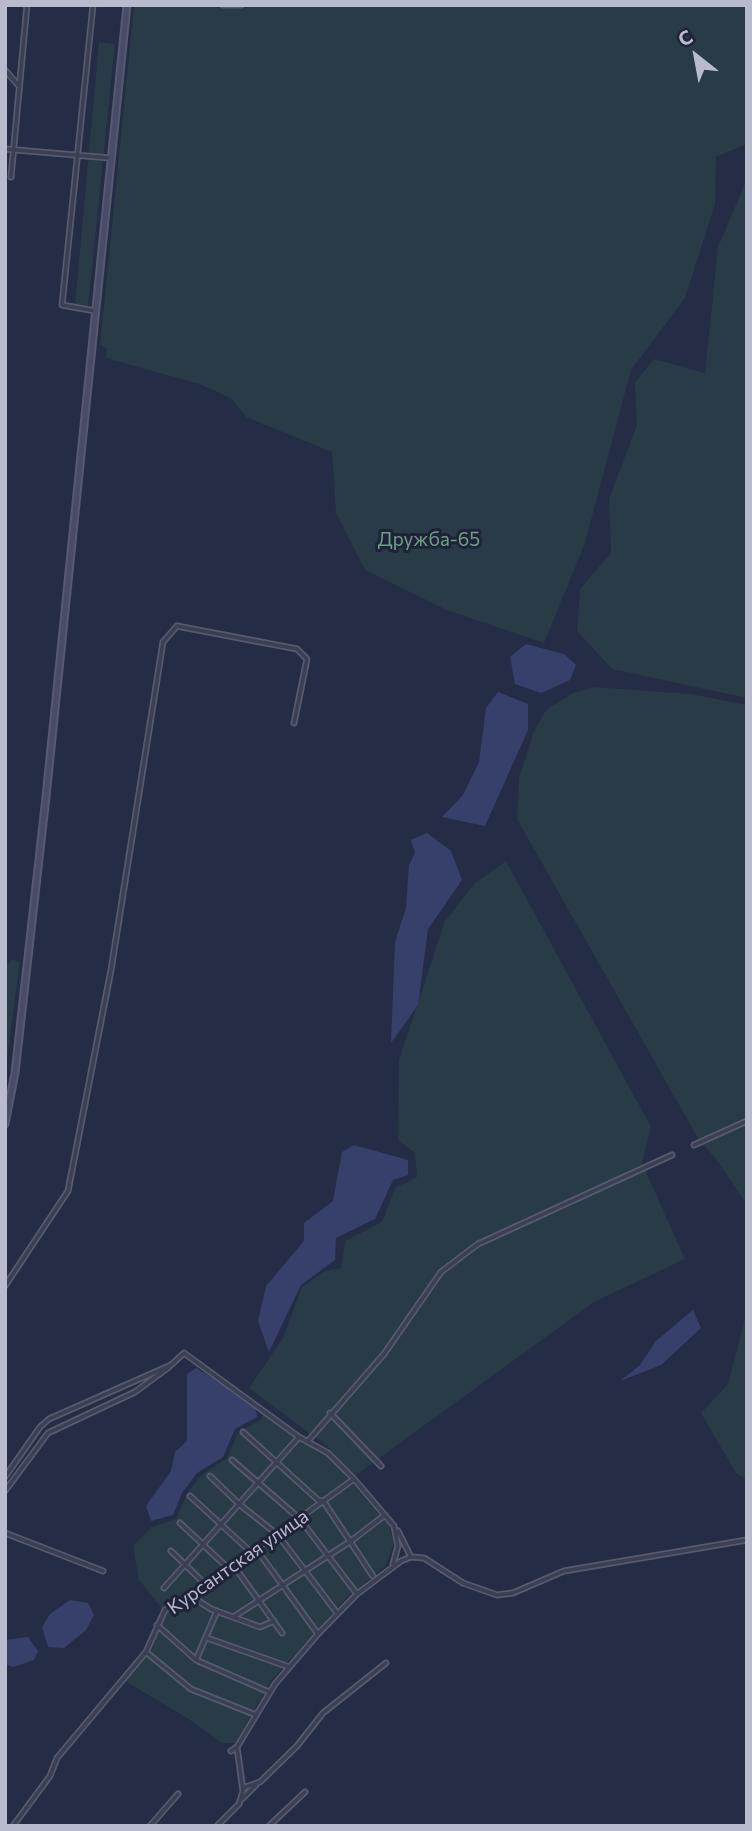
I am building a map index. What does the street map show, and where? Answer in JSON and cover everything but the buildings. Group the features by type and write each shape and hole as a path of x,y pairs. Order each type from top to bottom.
{"main road":[{"path":"5,1124 15,1073 127,5"}],"street":[{"path":"11,177 15,150 12,143 27,5"},
{"path":"93,5 62,305 97,311"},
{"path":"223,5 241,5"},
{"path":"5,71 19,86"},
{"path":"5,149 113,158"},
{"path":"5,1286 68,1191 111,971 163,642 177,626 297,649 306,659 294,723"},
{"path":"694,1145 747,1121"},
{"path":"307,1441 384,1354 435,1277 478,1244 672,1155"},
{"path":"5,1491 48,1433 152,1383 184,1353 299,1437 328,1454 354,1479 394,1526 411,1557"},
{"path":"5,1477 40,1426 49,1419 171,1365"},
{"path":"330,1413 381,1466"},
{"path":"243,1433 324,1502 373,1576"},
{"path":"164,1588 299,1437"},
{"path":"232,1460 300,1519 357,1594"},
{"path":"210,1476 239,1504 278,1535 337,1613"},
{"name":"Курсантская улица","path":"13,1826 50,1776 57,1758 146,1652 165,1609 191,1596 354,1479"},
{"path":"190,1496 254,1551 318,1634"},
{"path":"235,1616 351,1541 385,1515"},
{"path":"180,1523 232,1567 282,1633"},
{"path":"392,1566 398,1546 394,1526"},
{"path":"5,1534 103,1571"},
{"path":"231,1751 237,1747 269,1692 337,1613 392,1566 411,1557 424,1558 463,1583 497,1594 513,1592 564,1571 747,1540"},
{"path":"171,1551 206,1585"},
{"path":"191,1596 217,1611 260,1627 274,1621"},
{"path":"196,1660 217,1611"},
{"path":"157,1625 196,1660 269,1692"},
{"path":"207,1638 289,1667"},
{"path":"146,1652 191,1689 256,1715"},
{"path":"217,1826 296,1746 323,1713 386,1663"},
{"path":"237,1747 243,1788 239,1804"},
{"path":"243,1788 260,1782"},
{"path":"269,1826 305,1792"},
{"path":"150,1826 178,1794"}],"green space":[{"name":"Дружба-65","path":"134,5 747,5 747,144 716,157 715,204 685,298 631,370 585,543 544,643 447,610 365,570 336,513 332,452 246,417 231,398 199,384 106,358 107,349 100,345"},
{"path":"99,42 115,44 88,307 75,305"},
{"path":"747,179 747,698 612,669 577,631 580,589 611,553 609,499 637,425 635,382 654,359 705,373 718,247"},
{"path":"594,687 691,694 747,705 747,1205 717,1160 699,1140 517,819 519,778 534,731 546,710 573,693"},
{"path":"506,861 651,1127 642,1163 685,1259 594,1302 356,1475 329,1448 249,1388 283,1338 302,1287 325,1271 341,1268 345,1241 382,1222 395,1188 417,1177 415,1153 398,1140 399,1060 445,921 475,883"},
{"path":"12,959 20,962 5,1074 5,968"},
{"path":"747,1311 747,1480 736,1473 701,1413 728,1384"},
{"path":"263,1408 284,1428 327,1455 389,1526 394,1543 386,1565 344,1600 270,1682 235,1743 222,1743 187,1718 125,1681 152,1650 165,1612 139,1580 133,1546 152,1527 176,1519 187,1494 200,1476 227,1458 238,1433 262,1419"}],"water":[{"path":"526,644 564,654 576,665 570,680 541,693 515,684 510,657"},
{"path":"498,692 528,704 528,730 485,826 442,817 463,795 479,762 486,708"},
{"path":"427,833 451,851 462,880 428,929 418,1005 391,1043 395,942 406,908 409,865 415,853 411,840"},
{"path":"354,1145 408,1160 408,1175 393,1180 375,1219 336,1238 335,1260 301,1285 269,1352 258,1321 266,1286 304,1241 304,1223 333,1201 342,1152"},
{"path":"693,1310 701,1328 661,1365 620,1381 640,1365 656,1341"},
{"path":"196,1368 255,1405 257,1417 235,1429 223,1457 197,1473 182,1493 173,1515 151,1521 146,1506 171,1471 175,1452 187,1441 187,1374"},
{"path":"70,1600 88,1603 94,1615 86,1630 64,1648 48,1647 42,1627 50,1614"},
{"path":"28,1637 38,1651 34,1660 13,1667 5,1664 5,1640"}]}
